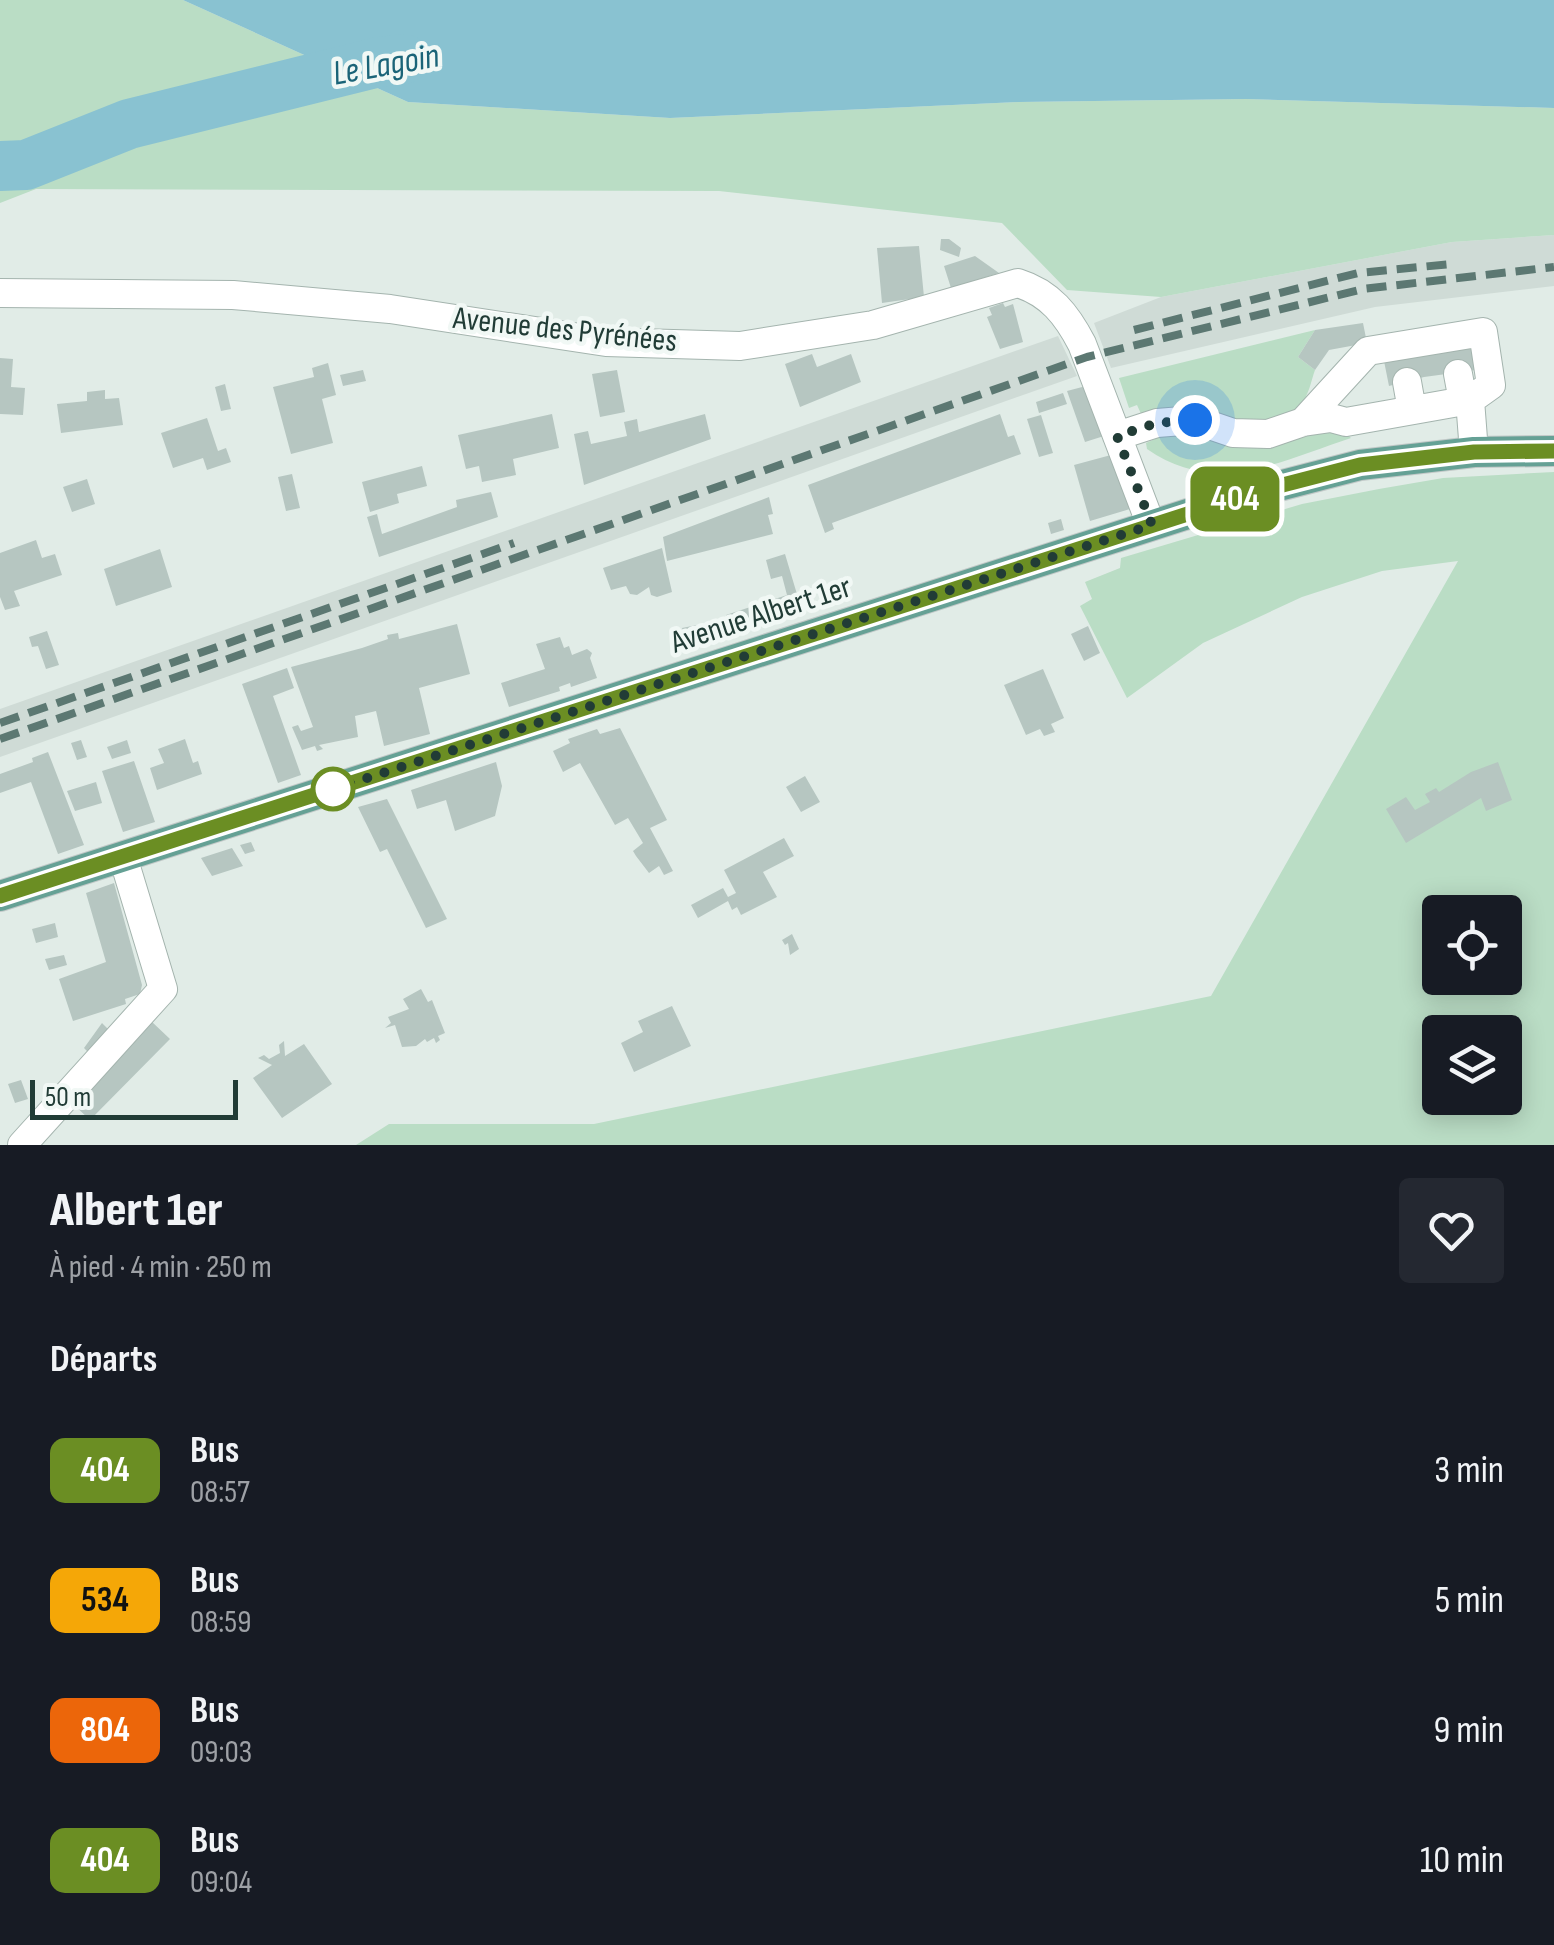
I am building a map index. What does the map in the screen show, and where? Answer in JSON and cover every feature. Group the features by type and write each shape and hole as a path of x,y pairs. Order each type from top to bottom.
{"main road":[{"name":"Avenue Albert 1er","path":"0,896 1256,492 1360,465 1474,452 1554,451"}],"street":[{"name":"Avenue des Pyrénées","path":"0,293 234,296 390,309 606,342 740,346 873,326 1018,283 1042,294 1068,317 1152,525"},
{"path":"1304,422 1368,351 1406,374 1459,372"},
{"path":"1117,436 1157,423 1195,420 1233,432 1268,434 1304,422 1331,418 1346,422 1406,374 1459,372"},
{"path":"1459,372 1474,452"},
{"path":"22,1145 163,989 123,857"}],"shaded area":[{"path":"1554,235 1554,286 1375,307 1111,368 1094,323 1161,297 1452,242"},
{"path":"1058,336 1077,376 0,757 0,709"}],"green space":[{"path":"0,0 183,0 408,102 670,118 1019,102 1246,99 1554,108 1554,235 1452,242 1161,297 1067,290 1002,223 719,191 36,189 0,203"},
{"path":"1315,330 1298,357 1315,370 1306,397 1288,414 1270,420 1226,422 1142,416 1137,405 1129,408 1119,378"},
{"path":"1327,426 1351,438 1274,464 1223,473 1172,463 1147,449 1146,443 1171,432"},
{"path":"1554,472 1554,1145 356,1145 389,1124 594,1124 1211,996 1458,561 1382,571 1302,597 1203,643 1127,698 1080,606 1092,599 1085,582 1120,568 1121,558 1302,504 1443,478"}],"water":[{"path":"183,0 1554,0 1554,108 1246,99 1019,102 670,118 408,102"}],"building":[{"path":"941,239 949,239 961,248 959,257 940,250"},
{"path":"919,246 924,297 882,303 877,248"},
{"path":"975,256 999,273 951,288 944,266"},
{"path":"1003,303 1005,307 1013,304 1023,342 1000,349 987,317 992,315 989,308"},
{"path":"1363,323 1367,343 1329,350 1315,370 1298,357 1315,330"},
{"path":"1472,345 1476,370 1389,386 1384,361"},
{"path":"812,354 817,367 851,354 861,382 800,407 785,364"},
{"path":"0,358 13,359 11,387 25,388 23,415 0,414"},
{"path":"328,363 336,395 322,399 333,443 291,454 273,387 314,377 312,368"},
{"path":"363,370 366,381 343,386 340,375"},
{"path":"617,370 625,412 600,417 592,374"},
{"path":"225,384 231,409 221,411 215,387"},
{"path":"1086,386 1104,436 1085,442 1067,391"},
{"path":"105,390 105,399 119,398 123,425 61,433 57,404 87,401 87,392"},
{"path":"1063,393 1067,404 1039,413 1036,402"},
{"path":"552,414 559,448 513,459 516,475 482,482 479,466 466,469 458,435"},
{"path":"705,414 711,439 584,485 574,434 588,431 591,444 627,436 624,422 637,419 639,432"},
{"path":"1000,414 1008,437 1014,435 1021,454 832,523 834,529 825,533 808,485"},
{"path":"1041,415 1053,453 1039,457 1027,419"},
{"path":"207,418 218,451 226,448 231,462 207,470 203,458 173,468 161,433"},
{"path":"1111,455 1130,509 1090,521 1074,465"},
{"path":"422,466 427,486 397,494 399,503 370,512 362,482"},
{"path":"292,474 300,508 286,511 278,477"},
{"path":"87,479 95,504 72,512 63,487"},
{"path":"491,492 498,517 379,557 367,517 377,514 382,534 457,507 456,500"},
{"path":"769,497 773,534 667,561 663,537"},
{"path":"1061,519 1064,530 1051,534 1048,523"},
{"path":"36,540 42,558 55,554 62,575 14,591 20,606 5,610 0,597 0,553"},
{"path":"662,548 672,592 657,597 651,595 649,587 637,595 630,594 626,586 611,590 603,568"},
{"path":"160,549 172,587 116,606 104,569"},
{"path":"785,554 802,611 732,635 726,615 787,595 782,576 771,579 766,560"},
{"path":"457,624 470,674 419,688 430,734 384,746 376,711 355,716 358,737 319,745 323,749 317,751 315,746 302,750 292,727 298,725 301,731 313,727 291,667 362,648 388,639 387,635 398,633 399,639"},
{"path":"697,625 697,645 688,648 682,628"},
{"path":"1088,626 1100,653 1084,661 1071,634"},
{"path":"47,631 59,665 46,669 38,646 32,647 29,637"},
{"path":"560,637 572,655 587,649 592,653 597,678 571,687 570,683 559,687 560,691 509,707 501,683 545,669 536,644"},
{"path":"287,668 294,688 273,696 301,775 278,783 242,684"},
{"path":"1043,669 1064,718 1051,724 1055,732 1044,736 1040,729 1026,735 1004,685"},
{"path":"620,728 667,820 650,828 673,871 664,875 659,866 649,873 636,856 633,851 643,843 628,818 615,825 580,763 563,772 553,751 570,743 568,739 597,729 600,734"},
{"path":"185,739 193,763 198,761 202,774 157,790 150,768 164,763 158,749"},
{"path":"81,740 87,757 77,760 71,743"},
{"path":"127,740 131,753 112,759 107,747"},
{"path":"48,752 84,845 58,854 31,782 0,793 0,774"},
{"path":"134,761 155,822 123,832 102,771"},
{"path":"496,762 502,786 495,816 455,831 446,800 417,809 411,790"},
{"path":"1498,762 1512,800 1486,811 1481,798 1406,843 1386,809 1406,797 1415,810 1430,802 1425,794 1436,788 1439,792 1471,772"},
{"path":"805,776 820,802 801,812 786,787"},
{"path":"96,782 102,803 75,811 67,791"},
{"path":"387,799 447,919 426,928 387,849 380,852 358,807"},
{"path":"784,838 794,856 763,872 777,897 741,915 737,907 732,910 728,901 698,918 691,905 723,888 728,897 736,893 724,870"},
{"path":"251,842 255,851 245,854 240,845"},
{"path":"232,848 243,866 212,876 201,858"},
{"path":"114,883 142,985 140,994 125,999 126,1004 73,1021 59,979 106,962 86,893"},
{"path":"55,923 58,937 36,943 32,929"},
{"path":"792,934 799,949 790,955 788,943 785,945 782,940"},
{"path":"64,955 67,965 49,970 45,959"},
{"path":"421,989 428,1002 432,1000 445,1033 438,1036 440,1040 436,1043 434,1038 427,1042 425,1039 416,1046 402,1047 395,1025 385,1028 391,1023 388,1017 409,1009 403,999"},
{"path":"672,1006 691,1046 634,1072 621,1043 643,1032 638,1021"},
{"path":"151,1021 170,1039 90,1120 71,1102"},
{"path":"102,1023 109,1030 89,1053 84,1048"},
{"path":"284,1041 285,1056 304,1044 332,1084 282,1118 253,1078 272,1065 258,1058 264,1055 269,1059 280,1053 279,1045"},
{"path":"21,1080 28,1099 15,1103 8,1084"}],"waterway":[{"name":"Le Lagoin","path":"0,166 26,165 129,124 404,59"}],"railway":[{"path":"1134,330 1358,273 1451,264"},
{"path":"0,739 1087,357 1363,289 1554,267"},
{"path":"0,723 514,543"}],"bus line":[{"name":"404","path":"0,896 1256,492 1360,465 1474,452 1554,451"}],"route":[{"path":"333,789 1152,525 1117,436 1157,423 1195,420"}]}
